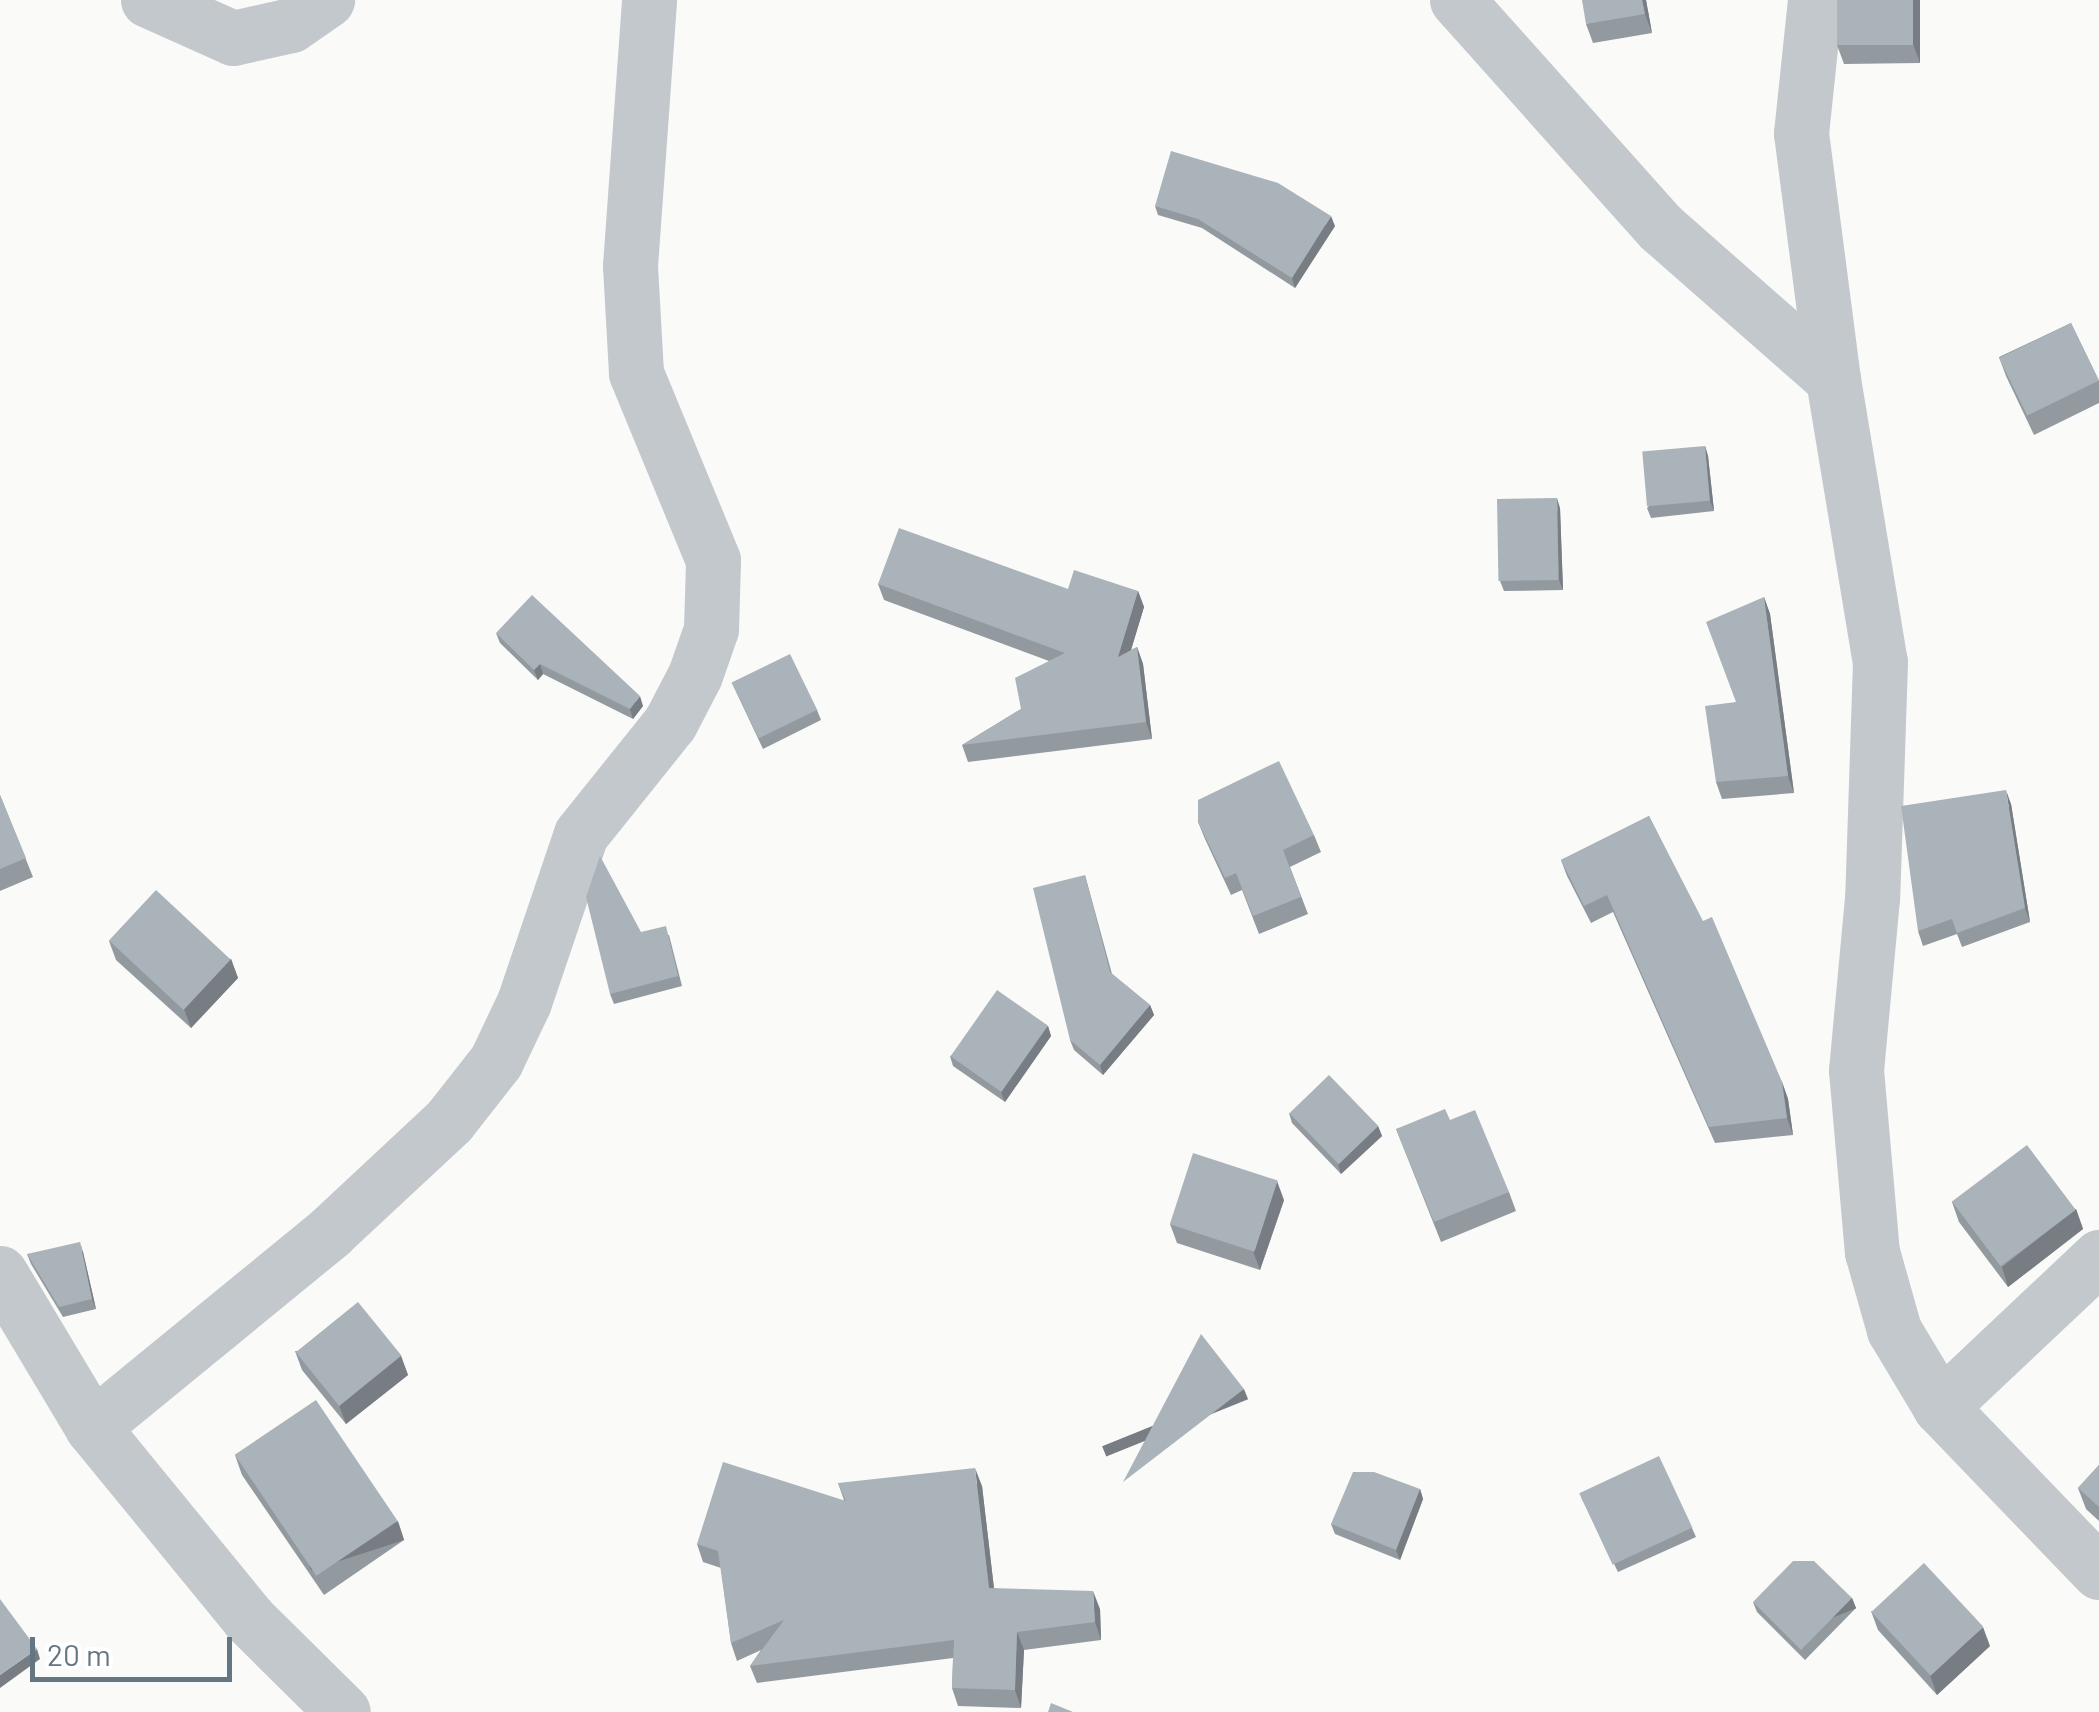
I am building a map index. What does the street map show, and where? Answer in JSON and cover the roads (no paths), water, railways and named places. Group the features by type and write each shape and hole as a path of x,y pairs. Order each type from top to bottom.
{"street":[{"path":"148,0 234,38 291,24 327,0"},
{"path":"92,1426 330,1232 449,1121 496,1062 524,1002 580,834 670,723 695,675 712,629 713,560 636,372 630,266 650,0"},
{"path":"1457,0 1661,228 1833,379"},
{"path":"1814,0 1801,133 1833,379 1880,662 1872,898 1856,1070 1872,1252 1894,1330 1940,1407 2099,1572"},
{"path":"1940,1407 2099,1257"},
{"path":"0,1273 92,1426 249,1619 343,1712"}]}
